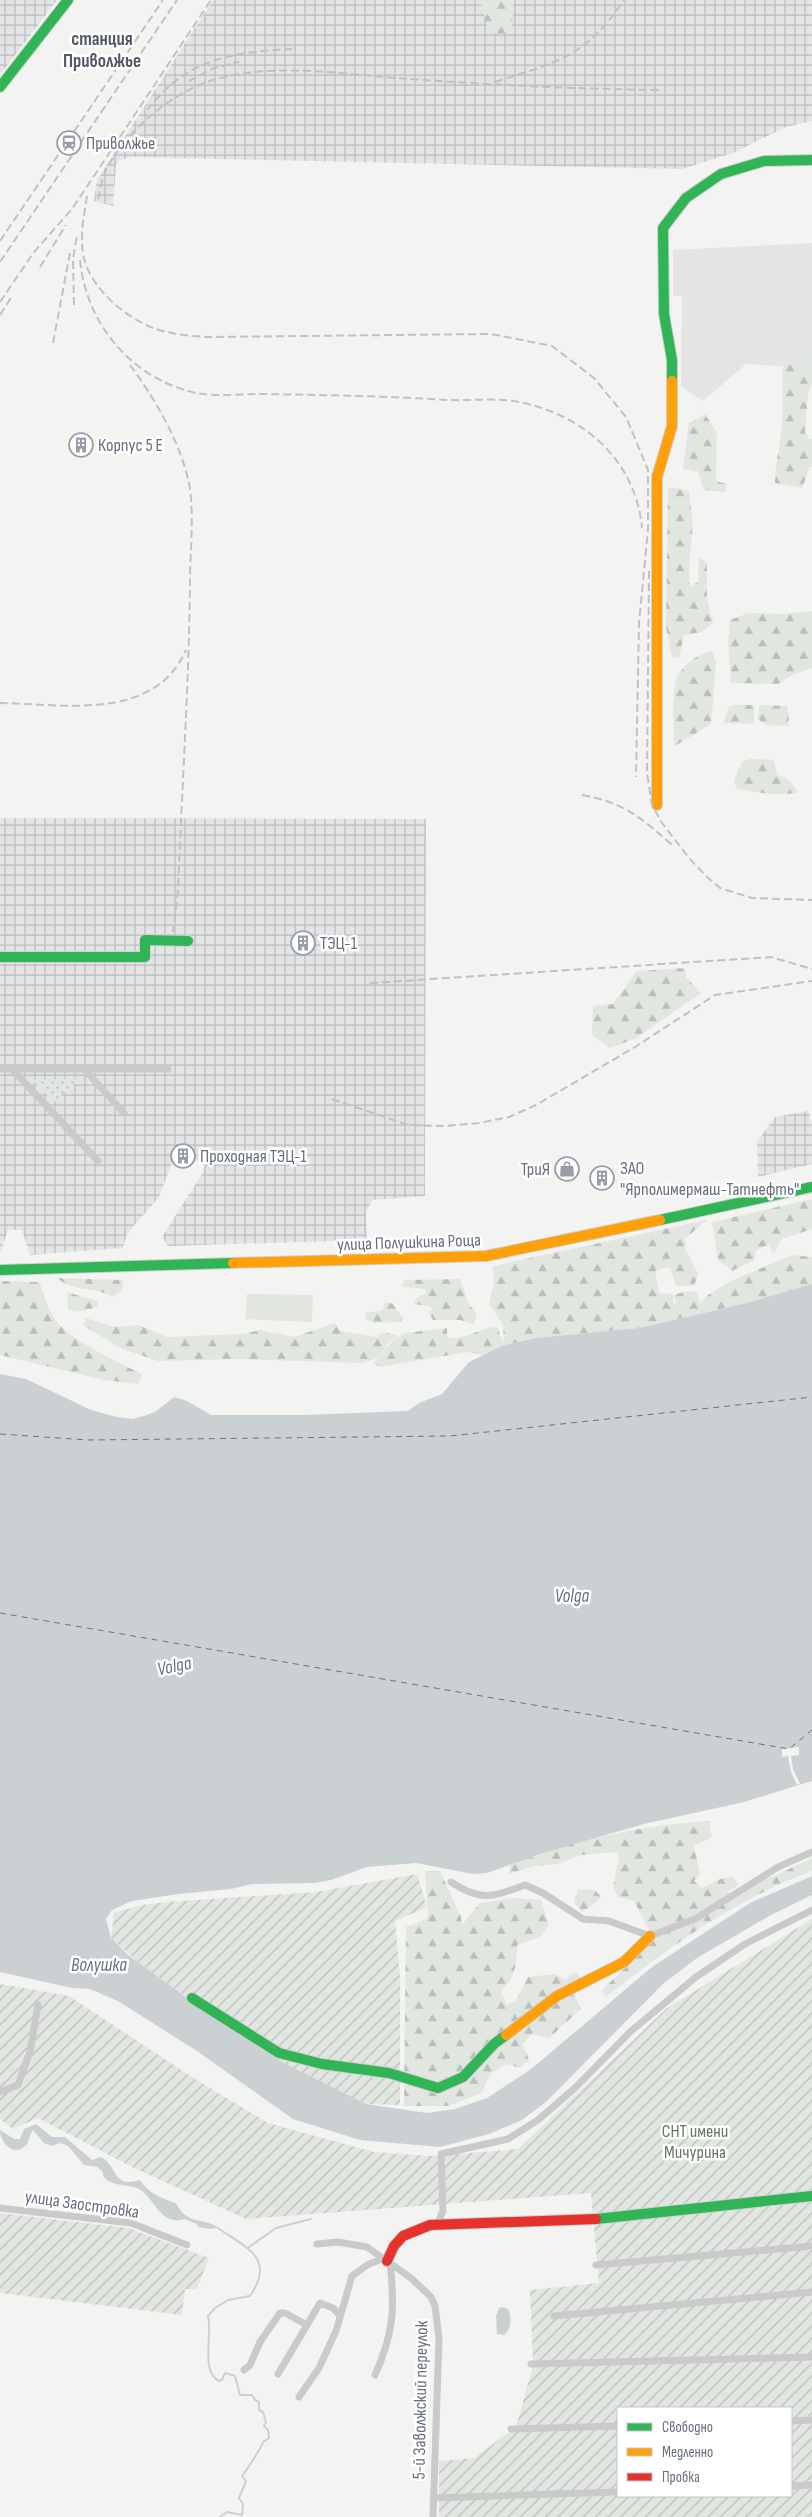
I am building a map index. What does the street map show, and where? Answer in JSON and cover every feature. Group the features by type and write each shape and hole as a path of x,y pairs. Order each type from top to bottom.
{"street":[{"path":"0,87 68,0"},
{"path":"657,805 657,477 672,426 672,360 664,314 663,228 686,198 721,174 764,161 812,160"},
{"path":"0,957 145,957 145,940 188,941"},
{"path":"0,1069 168,1069"},
{"path":"12,1069 98,1161"},
{"path":"85,1070 124,1113"},
{"name":"улица Полушкина Роща","path":"0,1270 486,1256 812,1187"},
{"path":"192,1998 279,2053 322,2064 389,2073 438,2088 463,2077 494,2044 557,1996 624,1962 650,1936 695,1919 778,1867 812,1852"},
{"path":"450,1882 469,1894 493,1896 525,1886 542,1893 583,1919 609,1921 650,1936"},
{"path":"437,2225 443,2211 441,2154 508,2139 538,2120 576,2088 630,2032 696,1977 745,1944 812,1910"},
{"path":"0,2092 18,2085 30,2052 38,2005"},
{"path":"375,2375 383,2357 393,2321 394,2308 387,2260 395,2241 418,2228 437,2225 592,2219 812,2196"},
{"name":"улица Заостровка","path":"0,2208 131,2223 187,2244"},
{"name":"5-й Заволжский переулок","path":"317,2244 324,2242 367,2247 387,2260 430,2297 438,2319 433,2517"},
{"path":"596,2265 812,2246"},
{"path":"299,2397 319,2368 336,2331 352,2276 367,2265 387,2260"},
{"path":"554,2316 812,2292"},
{"path":"278,2374 320,2303 332,2308 340,2316"},
{"path":"244,2370 250,2365 260,2342 280,2314 286,2313 307,2325"},
{"path":"531,2364 812,2357"},
{"path":"792,2421 812,2420"},
{"path":"511,2429 617,2426"},
{"path":"792,2486 812,2485"},
{"path":"433,2498 617,2492"}],"shaded area":[{"path":"0,0 57,0 0,75"},
{"path":"213,0 812,0 812,121 786,127 733,153 682,169 131,157 120,160 116,165 113,206 94,201 97,180"},
{"path":"812,243 812,368 746,364 703,401 681,386 682,296 673,296 673,250"},
{"path":"0,818 426,819 425,1196 373,1200 366,1211 367,1240 168,1246 162,1237 202,1174 205,1161 173,1160 159,1197 127,1234 123,1248 30,1255 22,1230 8,1230 0,1254"},
{"path":"808,1111 812,1124 812,1164 758,1177 757,1142 775,1117"}],"green space":[{"path":"480,0 513,0 512,29 501,35 489,32"},
{"path":"801,362 812,362 812,384 808,394 805,432 809,439 812,439 812,467 810,467 802,488 775,483 783,415 783,367"},
{"path":"705,414 717,433 716,481 727,484 725,492 704,490 698,472 683,469 689,423"},
{"path":"672,487 689,491 693,523 689,568 690,586 698,582 699,557 707,563 707,598 713,623 702,632 684,635 679,658 672,657 666,627 668,489"},
{"path":"812,611 812,668 792,675 778,684 731,683 728,644 730,620 748,613 782,614"},
{"path":"712,651 716,663 711,724 675,746 673,702 676,680 691,661"},
{"path":"754,705 754,724 724,723 729,706"},
{"path":"759,705 787,706 788,726 765,725 758,719"},
{"path":"750,759 774,760 777,774 790,781 798,792 775,794 737,789 734,781 742,762"},
{"path":"685,968 686,977 701,993 635,1039 610,1048 592,1035 593,1006 613,1004 637,971"},
{"path":"77,1078 78,1081 54,1102 32,1080"},
{"path":"812,1199 812,1229 782,1239 774,1253 768,1245 756,1250 754,1260 732,1271 718,1260 712,1222"},
{"path":"706,1220 685,1239 685,1248 698,1274 694,1286 676,1286 670,1267 655,1271 659,1293 673,1294 674,1305 676,1303 674,1295 696,1291 700,1303 708,1295 731,1281 792,1255 812,1257 812,1284 747,1303 639,1328 536,1338 504,1345 484,1355 467,1352 381,1367 373,1364 391,1342 405,1333 447,1328 447,1337 459,1338 484,1329 497,1327 504,1344 503,1325 489,1304 494,1282 493,1266"},
{"path":"57,1278 122,1280 123,1290 112,1297 98,1291 72,1286"},
{"path":"460,1279 469,1304 477,1314 474,1324 460,1320 433,1320 428,1312 434,1309 428,1306 413,1304 417,1298 427,1293 425,1289 402,1287 404,1280"},
{"path":"0,1281 39,1282 47,1305 61,1326 95,1350 142,1374 138,1384 104,1380 0,1355"},
{"path":"67,1292 97,1301 98,1307 76,1312 68,1309"},
{"path":"247,1294 313,1295 312,1322 245,1319"},
{"path":"386,1302 393,1304 403,1318 401,1322 374,1323 365,1319 366,1313 382,1310"},
{"path":"86,1318 114,1327 139,1325 167,1337 243,1334 260,1330 294,1337 335,1323 340,1331 377,1337 384,1332 399,1336 389,1342 378,1358 361,1363 238,1359 158,1361 120,1348 83,1325"},
{"path":"709,1821 712,1837 694,1846 700,1874 694,1881 702,1888 720,1879 733,1877 739,1884 728,1892 733,1897 752,1882 774,1876 812,1858 812,1871 783,1883 730,1910 679,1942 606,1997 601,1991 654,1940 634,1901 618,1897 613,1888 619,1856 616,1852 581,1855 558,1864 534,1866 509,1874 510,1865 583,1841 658,1826"},
{"path":"425,1871 440,1871 461,1917 462,1925 480,1903 513,1898 541,1900 549,1925 540,1937 517,1945 512,1976 501,1991 506,2004 515,2002 528,1977 555,1974 565,1980 576,1972 584,1981 574,1995 581,2009 549,2038 532,2034 523,2044 529,2060 520,2068 506,2064 490,2074 482,2093 448,2106 404,2106 406,1927 428,1918"},
{"path":"417,1874 427,1907 395,1921 400,1978 400,2105 366,2104 282,2062 142,1966 111,1938 114,1913 142,1905 316,1892"},
{"path":"578,1889 595,1890 601,1897 582,1912 574,1902"},
{"name":"СНТ имени Мичурина","path":"812,1919 812,2517 439,2517 439,2461 474,2458 516,2427 533,2366 530,2290 599,2283 591,2193 246,2219 132,2167 38,2118 13,2129 0,2119 0,1984 69,1996 192,2077 268,2123 374,2152 430,2156 518,2149 667,2008"},
{"path":"0,2213 128,2228 209,2258 197,2289 185,2289 182,2315 0,2293"}],"water":[{"name":"Volga","path":"812,1284 812,1781 744,1802 644,1824 543,1853 487,1873 473,1874 416,1863 367,1867 331,1880 315,1883 252,1884 231,1889 132,1901 112,1910 106,1919 111,1938 128,1955 204,2010 282,2062 366,2104 427,2113 455,2109 487,2098 530,2070 652,1967 750,1903 812,1876 812,1895 771,1915 697,1958 663,1984 546,2102 522,2120 489,2134 440,2147 360,2140 293,2119 197,2051 118,2001 90,1989 72,1988 0,1972 0,1374 26,1379 91,1410 132,1419 155,1412 174,1397 187,1401 211,1415 302,1415 408,1411 419,1403 442,1394 469,1362 504,1345 536,1338 639,1328 747,1303"},
{"path":"36,2124 52,2137 65,2137 92,2160 101,2157 107,2161 120,2179 131,2182 140,2180 151,2192 176,2203 185,2215 219,2228 209,2229 198,2227 197,2224 184,2219 169,2219 139,2189 115,2184 107,2180 103,2176 103,2172 97,2167 84,2165 68,2146 61,2143 52,2146 44,2143 33,2130 22,2149 13,2149 5,2144 0,2130 14,2139 20,2139 24,2129"},
{"path":"504,2307 509,2310 510,2327 504,2335 497,2334 496,2316 499,2308"}],"pier":[{"path":"799,1747 799,1755 791,1756 793,1769 800,1784 797,1785 791,1772 788,1756 782,1757 782,1749"}],"waterway":[{"path":"249,2247 276,2228 311,2219"},
{"path":"218,2228 254,2254 259,2262 260,2272 250,2296 228,2300 215,2308 208,2316 208,2361 213,2376 219,2381 222,2380 225,2373 235,2376 240,2395 252,2395 259,2402 259,2410 263,2412 266,2422 264,2426 268,2430 269,2438 263,2442 242,2476 246,2481 239,2498 243,2504 242,2515 227,2512 220,2517"}],"ferry route":[{"path":"0,1434 88,1440 450,1436 812,1397"},
{"path":"0,1613 789,1749 812,1730"}],"railway":[{"path":"0,241 163,0"},
{"path":"0,262 177,0"},
{"path":"0,302 34,252 72,209 211,0"},
{"path":"495,82 536,69 583,46 597,34 624,0"},
{"path":"147,110 174,82 187,73 215,60 245,53 292,49"},
{"path":"189,81 214,68 239,62"},
{"path":"98,199 106,170 114,156 150,116 195,87 234,75 259,72 309,71 503,85 659,90"},
{"path":"87,196 82,239 83,254 87,267 94,280 114,304 140,322 154,328 176,334 205,337 491,334 552,346 594,378 626,417 648,470 648,529 639,623 636,777"},
{"path":"40,267 66,225"},
{"path":"74,305 73,259 77,235"},
{"path":"53,343 70,253"},
{"path":"80,260 84,284 102,327 133,362 173,386 196,393 211,395 260,394 506,400 524,403 568,419 587,431 604,446 618,463 630,483 638,504 642,528"},
{"path":"0,315 12,296"},
{"path":"130,365 157,405 172,434 184,464 191,502 192,529 187,697 178,890 173,932"},
{"path":"649,571 647,773 652,805 662,823 689,858 720,888 752,898 812,900"},
{"path":"0,703 79,706 105,704 130,699 152,689 171,673 186,650"},
{"path":"582,795 609,802 631,812 672,845"},
{"path":"370,983 771,957 812,969"},
{"path":"332,1099 408,1125 444,1126 479,1123 509,1117 536,1105 635,1047 715,995 812,981"}],"traffic: fast":[{"path":"0,87 68,0"},
{"path":"672,381 672,360 664,314 663,228 686,198 721,174 764,161 812,160"},
{"path":"0,957 145,957 145,940 188,941"},
{"path":"660,1220 812,1187"},
{"path":"0,1270 233,1263"},
{"path":"192,1998 279,2053 322,2064 389,2073 438,2088 463,2077 494,2044 506,2035"},
{"path":"596,2219 812,2196"}],"traffic: slow":[{"path":"657,805 657,477 672,426 672,381"},
{"path":"233,1263 486,1256 660,1220"},
{"path":"506,2035 557,1996 624,1962 650,1936"}],"traffic: jam":[{"path":"387,2261 394,2246 403,2236 430,2225 596,2219"}],"place":[{"name":"Приволжье","path":"69,143"},
{"name":"Корпус 5 E","path":"81,445"},
{"name":"ТЭЦ-1","path":"303,943"},
{"name":"Проходная ТЭЦ-1","path":"183,1156"},
{"name":"ТриЯ","path":"567,1169"},
{"name":"ЗАО \"Ярполимермаш-Татнефть\"","path":"602,1178"}],"district":[{"name":"станция Приволжье","path":"102,49"}],"water label":[{"name":"Волушка","path":"99,1964"}]}
